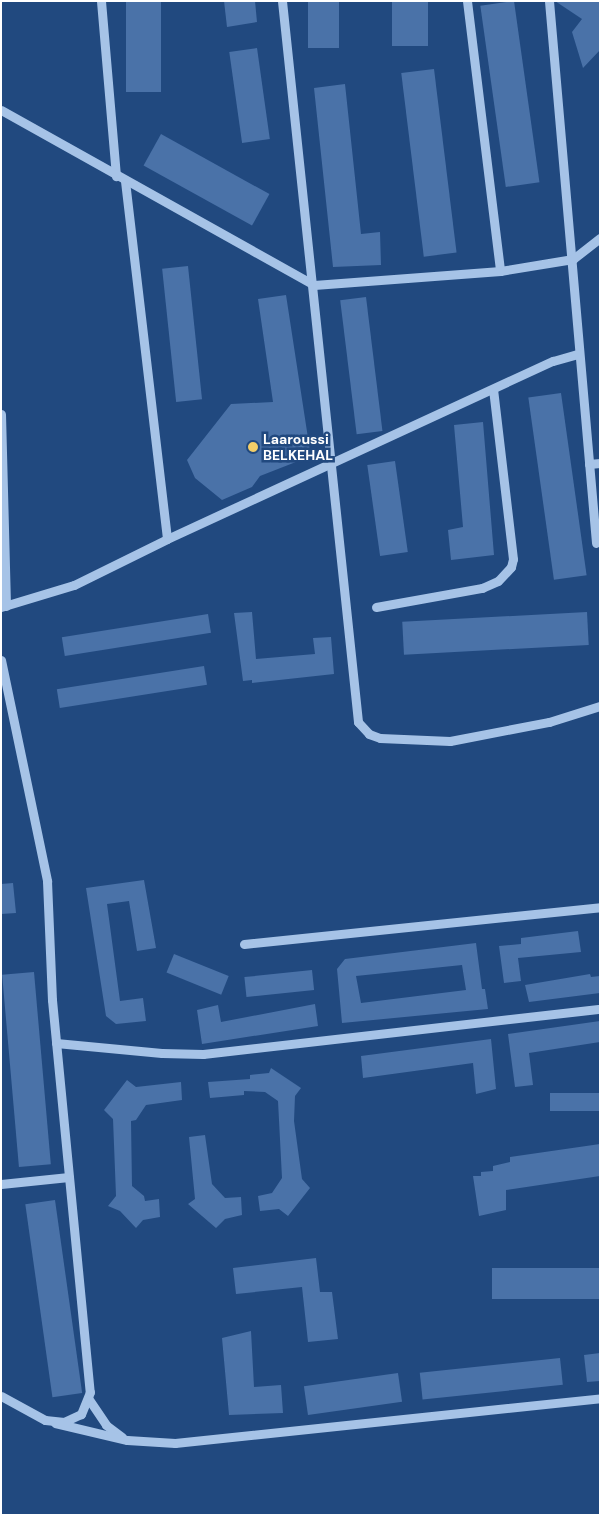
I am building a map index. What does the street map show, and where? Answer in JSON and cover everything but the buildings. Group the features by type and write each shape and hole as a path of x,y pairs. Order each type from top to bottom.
{"street":[{"path":"101,1 116,176"},
{"path":"282,1 314,285 356,715 362,729 380,738 450,741 549,722 600,706"},
{"path":"467,1 500,271"},
{"path":"549,1 573,259 578,354 596,543"},
{"path":"1,110 314,285 500,271 573,259 600,238"},
{"path":"125,181 167,539"},
{"path":"1,414 3,607 74,585 167,539 553,361 578,354"},
{"path":"376,606 482,588 498,581 511,567 512,549 493,389"},
{"path":"588,464 600,464"},
{"path":"1,660 47,881 56,1043 90,1392 81,1414 64,1422 45,1420"},
{"path":"244,944 600,907"},
{"path":"56,1043 162,1053 203,1054 600,1009"},
{"path":"1,1184 69,1177"},
{"path":"1,1396 45,1420 71,1429 126,1440 175,1443 600,1398"},
{"path":"88,1398 106,1426 126,1440"}],"place":[{"name":"Laaroussi BELKEHAL","path":"253,447"}]}
